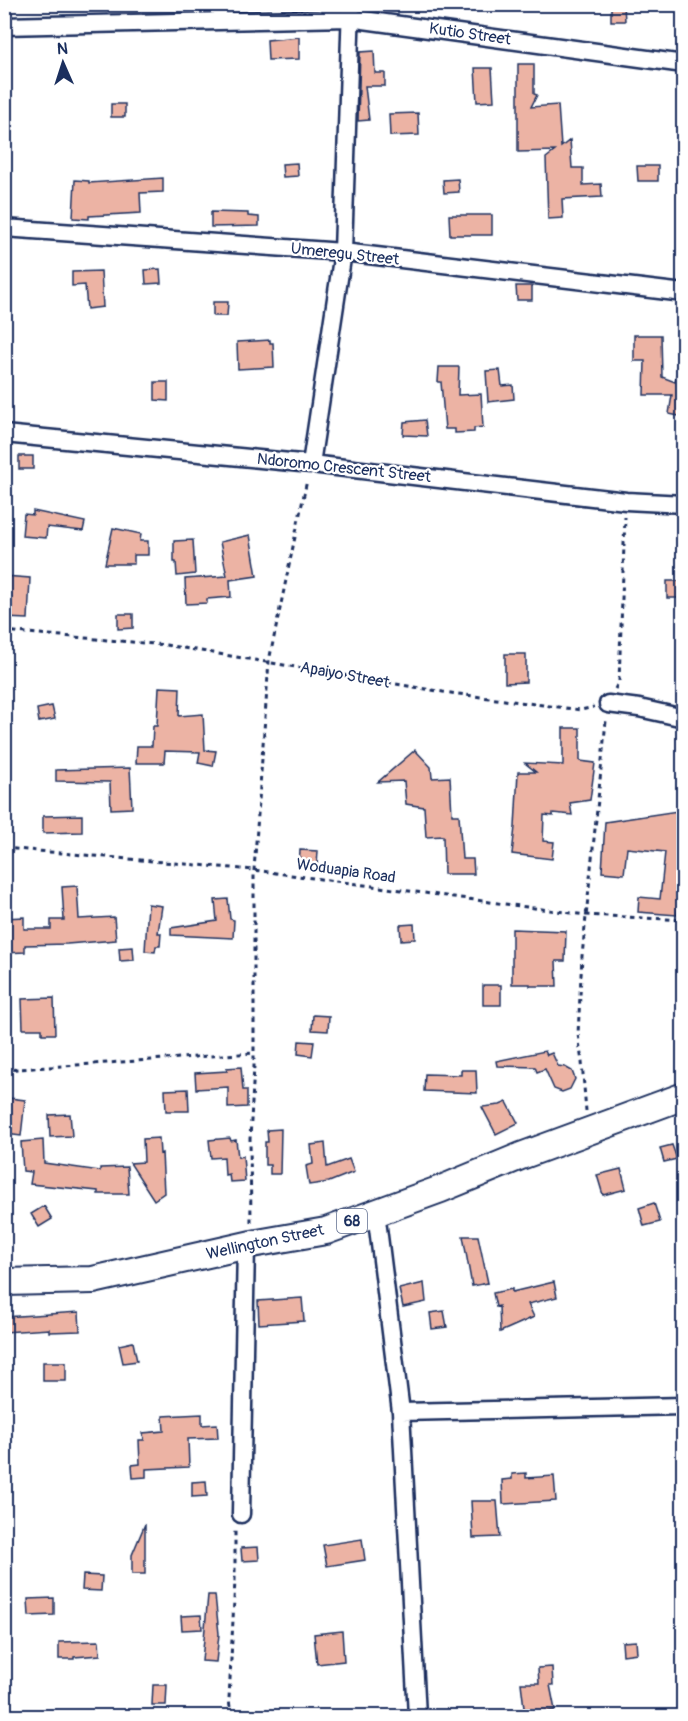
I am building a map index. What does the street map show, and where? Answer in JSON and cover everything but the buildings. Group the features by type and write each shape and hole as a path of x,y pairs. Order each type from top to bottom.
{"main road":[{"name":"Wellington Street","path":"4,1282 93,1280 249,1245 326,1231 684,1096"}],"street":[{"name":"Kutio Street","path":"4,26 350,11 684,64"},
{"path":"311,464 343,252 350,11"},
{"name":"Umeregu Street","path":"4,228 343,252 684,293"},
{"name":"Ndoromo Crescent Street","path":"4,434 311,464 626,501 684,504"},
{"path":"608,704 684,718"},
{"path":"376,1212 401,1412 417,1716"},
{"path":"241,1514 249,1245"},
{"path":"401,1412 684,1406"}],"path":[{"path":"249,1245 254,1053 254,870 269,661 311,464"},
{"path":"587,1131 578,1034 582,956 608,704 619,681 620,599 626,501"},
{"name":"Apaiyo Street","path":"4,631 166,645 443,692 581,710 608,704"},
{"name":"Woduapia Road","path":"4,848 254,870 586,915 684,920"},
{"path":"4,1070 254,1053"},
{"path":"231,1716 229,1699 235,1531 241,1514"}]}
